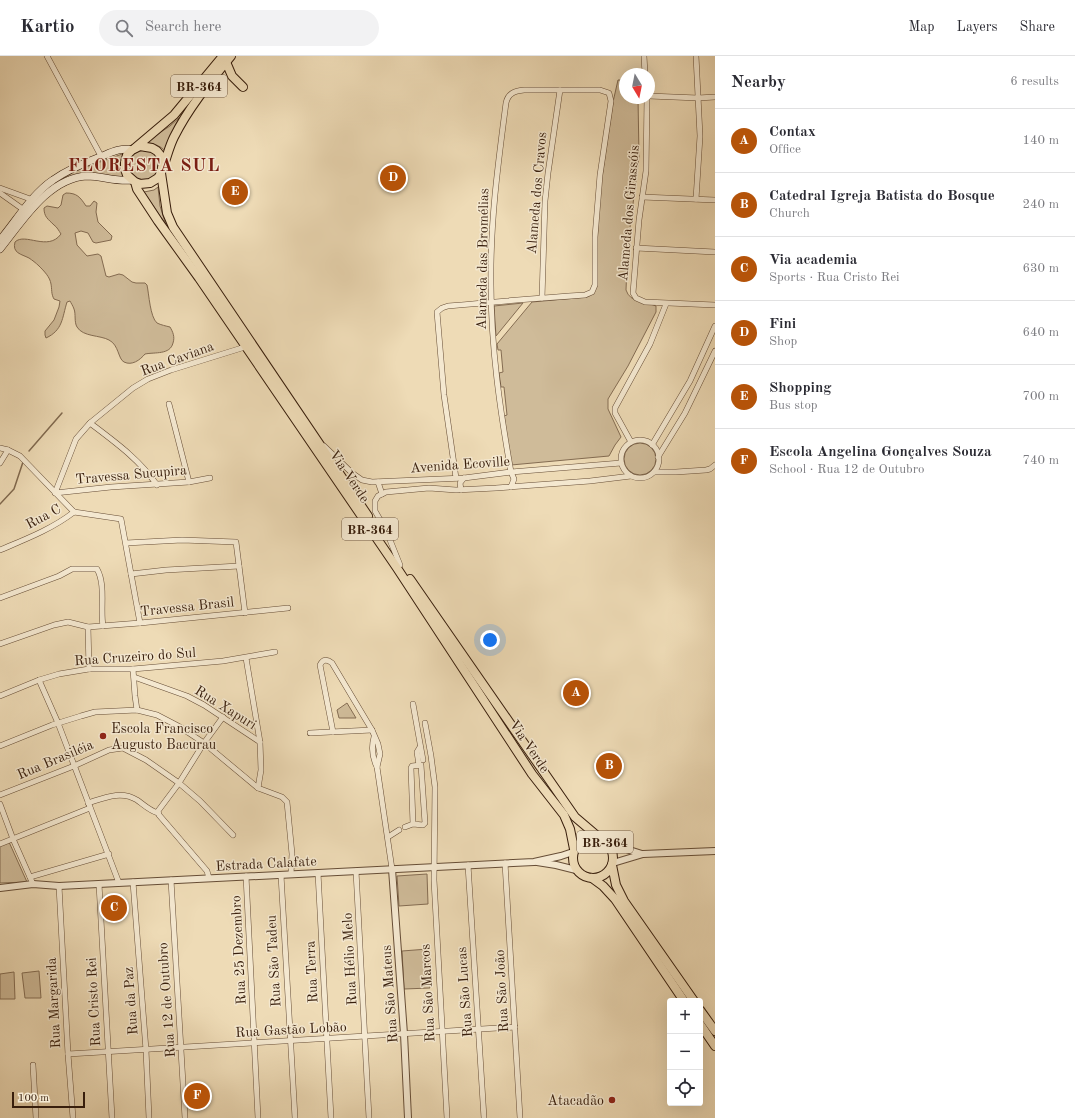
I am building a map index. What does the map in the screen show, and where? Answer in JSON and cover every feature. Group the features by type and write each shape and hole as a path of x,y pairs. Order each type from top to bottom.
{"main road":[{"path":"227,58 232,76 243,87"},
{"name":"BR-364","path":"133,181 127,175 125,169 125,162 128,155 133,149 174,115 227,58"},
{"name":"Via Verde","path":"227,58 189,110 173,138 162,170 167,213 173,227 400,565 575,818 605,842"},
{"name":"BR-364","path":"133,149 146,146 157,151 163,162 162,170"},
{"path":"0,240 42,189 54,179 101,156 124,149 133,149"},
{"path":"0,249 49,191 70,179 84,176 98,176 133,181 140,184 150,183 158,178 162,170"},
{"name":"Via Verde","path":"133,181 158,221 199,278 392,562 532,774 564,815 570,829 574,851"},
{"name":"BR-364","path":"682,998 622,903 616,885 612,864 612,852 605,842 596,838 583,840 578,844 574,851 573,864 576,870 580,874 592,878 622,903 692,998"},
{"name":"BR-364","path":"592,878 604,875 612,864"},
{"path":"703,1014 715,1031"},
{"path":"703,1028 715,1046"}],"street":[{"path":"644,56 645,68"},
{"path":"696,56 700,136 696,199"},
{"path":"48,57 64,90 101,156"},
{"name":"Alameda das Bromélias","path":"511,487 514,479 511,472 499,399 493,344 491,302 492,227 495,183 506,103 509,95 513,92 524,90 560,90"},
{"path":"456,478 444,395 437,312 448,306 585,294 592,292 595,286 595,237 600,175 611,107 610,96 609,93 600,90 560,90"},
{"name":"Alameda dos Cravos","path":"542,298 544,229 548,173 560,90"},
{"path":"655,97 715,97"},
{"name":"Alameda dos Girassóis","path":"648,104 646,171 636,248 633,285 635,296 641,301 666,304 715,305"},
{"path":"0,188 33,200"},
{"path":"0,193 24,210"},
{"path":"642,197 715,200"},
{"path":"636,248 715,252"},
{"path":"631,442 615,413 615,408 650,344 666,304"},
{"path":"652,445 690,381 715,326"},
{"name":"Rua Caviana","path":"55,493 76,439 90,423 133,388 148,379 245,347"},
{"path":"658,457 686,413 715,354"},
{"path":"169,404 189,482"},
{"path":"90,423 131,456 148,472 157,485"},
{"name":"Avenida Ecoville","path":"317,440 357,477 362,480 378,482 464,478 511,472 621,463"},
{"path":"637,440 643,440 652,445 657,452 658,457 658,462 654,472 649,476 637,478 626,472 621,463 622,452 626,446 637,440"},
{"path":"0,448 20,456 74,512 121,519 140,623"},
{"path":"0,463 8,450"},
{"path":"654,472 706,470 715,466"},
{"path":"378,482 382,494 429,488 461,490 631,476"},
{"name":"Travessa Sucupira","path":"55,493 110,487 189,482 210,478"},
{"path":"461,490 460,483 464,478"},
{"path":"407,480 409,484 408,490"},
{"name":"Via Verde","path":"382,494 378,496 375,501 375,511 386,530 400,565"},
{"name":"Rua C","path":"0,550 47,530 74,512"},
{"path":"126,543 182,540 236,542 245,613"},
{"path":"131,574 166,570 239,566"},
{"path":"0,598 59,576 72,569 97,569 101,579 103,626"},
{"name":"Travessa Brasil","path":"0,644 54,625 68,622 88,627 288,608"},
{"path":"88,627 89,669"},
{"name":"Rua Cruzeiro do Sul","path":"0,696 39,680 59,674 89,669 133,669 223,661 275,652"},
{"path":"246,658 260,742 261,770 258,788"},
{"path":"333,732 320,666 324,660 328,660 332,663 372,730 378,744 380,754 377,767 392,869"},
{"path":"133,669 137,710"},
{"name":"Rua Xapuri","path":"134,677 187,696 204,705 260,742"},
{"path":"39,680 58,723 119,883"},
{"path":"413,704 423,760"},
{"path":"0,746 58,723 93,713 137,710 157,715 180,727 204,743 258,788 282,797 287,802 292,859 291,874"},
{"path":"158,814 161,806 179,783 204,743 223,717"},
{"path":"425,723 432,756 435,788 434,867"},
{"path":"310,733 372,730"},
{"path":"405,827 413,824 423,824 426,820 423,768 422,765 419,765 417,752 420,747"},
{"name":"Rua Brasiléia","path":"0,795 74,766 109,750 123,748 146,760 179,783 200,801 233,835"},
{"path":"413,824 411,768 419,765"},
{"path":"0,844 111,796 124,796 134,799 158,814 207,871 209,878"},
{"path":"0,804 13,839 33,884"},
{"path":"388,837 399,830"},
{"path":"605,842 643,854"},
{"name":"Estrada Calafate","path":"534,862 561,856 574,851"},
{"path":"612,864 643,854 715,851"},
{"path":"30,877 109,854"},
{"name":"Estrada Calafate","path":"0,888 33,884 59,886 534,862 576,870"},
{"name":"Rua São João","path":"505,863 520,1118"},
{"name":"Rua São Lucas","path":"468,865 484,1118"},
{"name":"Rua São Marcos","path":"434,867 441,1032 447,1118"},
{"name":"Rua São Mateus","path":"392,869 404,1034 408,1118"},
{"name":"Rua Hélio Melo","path":"356,871 369,1118"},
{"name":"Rua Terra","path":"318,873 331,1118"},
{"name":"Rua São Tadeu","path":"281,875 295,1118"},
{"name":"Rua 25 Dezembro","path":"246,876 258,1118"},
{"name":"Rua 12 de Outubro","path":"171,880 185,1118"},
{"name":"Rua da Paz","path":"133,882 146,1050 149,1118"},
{"name":"Rua Cristo Rei","path":"99,884 112,1118"},
{"name":"Rua Margarida","path":"59,886 73,1118"},
{"name":"Rua Gastão Lobão","path":"68,1054 515,1027"},
{"path":"33,1065 36,1118"}],"shaded area":[{"path":"619,80 619,104 638,104 639,157 628,243 626,290 634,299 656,306 656,312 628,366 608,399 608,409 621,437 609,456 511,465 504,416 507,415 504,387 501,387 499,373 503,372 501,350 498,350 497,344 532,302 587,297 591,295 596,261 600,190 613,102"},
{"path":"179,118 170,137 166,152 156,145 144,143 170,126"},
{"path":"144,150 155,154 159,165 155,176 144,180 133,176 129,165 133,154"},
{"path":"125,153 124,178 88,174 72,177 53,185 75,171"},
{"path":"158,187 160,206 166,225 144,192 154,190"},
{"path":"66,193 78,196 86,206 90,206 94,201 97,203 96,212 98,222 112,236 111,240 96,243 93,242 88,233 81,231 75,233 77,245 87,256 98,254 101,256 106,276 109,277 119,274 123,275 132,282 145,283 147,285 151,311 155,320 159,324 170,327 173,333 174,341 169,350 145,354 133,363 124,362 117,348 112,342 105,338 83,333 77,327 75,311 70,301 67,302 59,327 52,335 46,338 45,331 54,320 60,301 54,299 50,281 45,272 29,258 18,253 14,246 15,242 19,240 25,239 43,242 50,241 56,239 61,234 47,218 44,208 47,206 58,208 61,205 63,195"},
{"path":"523,303 496,336 494,306"},
{"path":"637,443 643,443 653,450 656,459 655,465 649,472 643,475 637,475 627,468 624,462 624,456 631,446"},
{"path":"347,703 356,718 339,718 337,710"},
{"path":"9,842 27,882 0,883 0,845"},
{"path":"427,874 428,904 399,906 397,876"},
{"path":"428,949 430,988 404,989 402,951"},
{"path":"39,971 41,998 25,998 22,973"},
{"path":"14,972 15,999 0,999 0,974"}],"waterway":[{"path":"29,451 62,413"},
{"path":"0,504 14,489 23,462"}],"place":[{"name":"Fini","path":"393,178"},
{"name":"Shopping","path":"235,192"},
{"name":"Contax","path":"576,693"},
{"name":"Escola Francisco Augusto Bacurau","path":"103,736"},
{"name":"Catedral Igreja Batista do Bosque","path":"609,766"},
{"name":"Via academia","path":"114,908"},
{"name":"Escola Angelina Gonçalves Souza","path":"197,1096"},
{"name":"Atacadão","path":"612,1100"}],"district":[{"name":"FLORESTA SUL","path":"144,165"}]}
